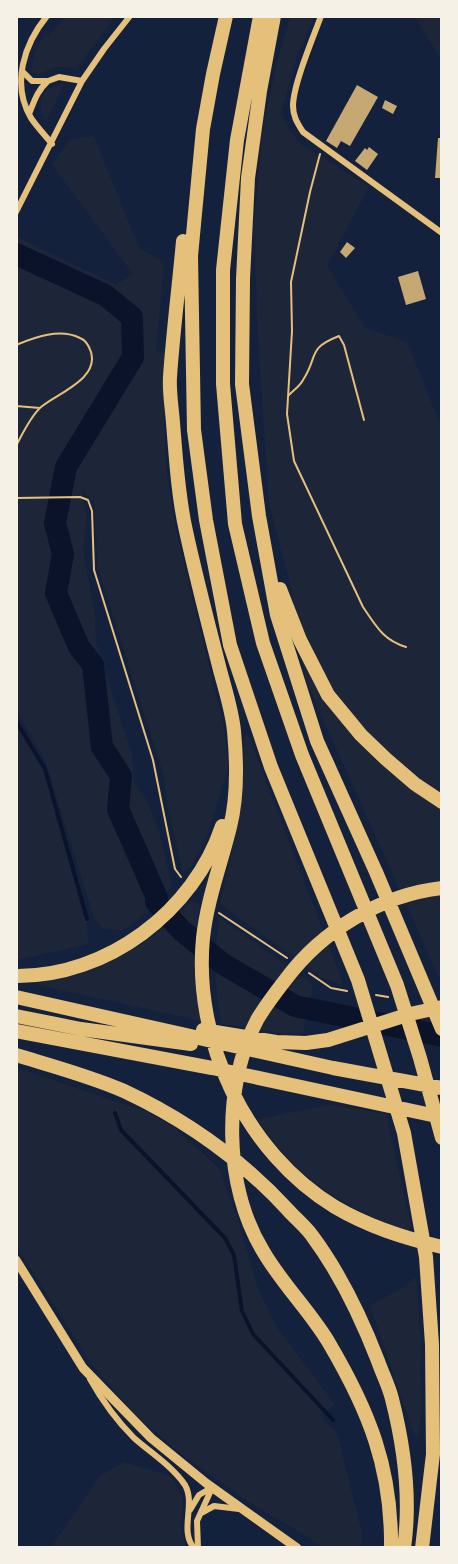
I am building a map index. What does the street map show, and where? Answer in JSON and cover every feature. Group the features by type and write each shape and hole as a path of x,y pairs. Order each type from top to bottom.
{"highway":[{"path":"226,16 186,211 170,380 175,454 185,528 233,726 237,772 231,825 209,902 203,939 203,986 210,1035 224,1076 243,1111 274,1154 298,1180 333,1206 367,1224 406,1239 441,1247"},
{"path":"260,16 237,140 223,270 223,384 235,524 263,643 302,755 420,1058 441,1138"},
{"path":"274,16 248,178 243,279 242,384 259,516 277,615 317,741 376,872 441,1029"},
{"path":"203,129 191,256 192,381 194,430 208,531 230,645 271,767 355,986 404,1133 426,1257 432,1344 433,1454 422,1548"},
{"path":"259,516 284,602 328,695 361,735 386,759 415,784 441,802"},
{"path":"16,976 72,968 107,955 133,940 163,916 187,880 215,845 237,772"},
{"path":"391,1548 392,1520 385,1469 372,1426 328,1341 262,1250 249,1222 239,1190 232,1120 235,1090 245,1050 257,1020 300,961 330,934 365,912 399,898 441,888"},
{"path":"16,997 333,1068 441,1088"},
{"path":"91,1013 276,1042 306,1043 328,1040 410,1014 441,1007"},
{"path":"16,1016 81,1029 288,1058"},
{"path":"81,1029 212,1068"},
{"path":"16,1031 212,1068 441,1117"},
{"path":"16,1055 122,1090 203,1135 246,1168 312,1236 339,1276 362,1318 392,1398 403,1459 408,1518 404,1548"}],"street":[{"path":"47,16 35,32 23,59 22,92 29,114 52,144"},
{"path":"16,212 82,81 130,16"},
{"path":"321,16 295,91 293,108 296,121 303,132 441,233"},
{"path":"22,71 32,81 48,81 59,77 82,81"},
{"path":"29,114 41,87 48,81"},
{"path":"16,1260 108,1410 136,1439 165,1463 185,1486 189,1496 188,1527 191,1544 196,1548"},
{"path":"83,1368 151,1438 212,1488 297,1548"},
{"path":"190,1511 199,1495 212,1488"},
{"path":"196,1548 197,1521 212,1488"},
{"path":"202,1512 214,1506 244,1510"}],"path":[{"path":"322,146 291,282 292,331 287,414 290,440 294,461 363,607 377,628 392,643 406,647"},
{"path":"16,345 35,337 72,334 83,339 90,347 92,356 91,367 84,378 40,408 16,446"},
{"path":"288,396 303,381 322,343 339,336 344,345 364,420"},
{"path":"16,406 40,408"},
{"path":"16,498 80,497 88,500 92,512 94,570 153,760 175,869 187,880"},
{"path":"219,913 295,964"},
{"path":"304,970 331,988 355,986"},
{"path":"372,994 394,991"}],"shaded area":[{"path":"65,17 115,17 77,68 56,67 40,74 34,73 31,67 36,49 45,34 48,36"},
{"path":"290,17 314,17 297,57 281,113 289,130 302,145 369,187 327,265 365,328 407,342 441,426 441,982 306,681 293,596 269,504 258,338 254,224 262,134 277,62"},
{"path":"414,17 441,17 441,59 417,21"},
{"path":"64,84 47,120 43,118 40,105 43,95 51,87"},
{"path":"94,136 139,248 164,262 156,351 165,353 164,422 167,476 176,530 225,732 228,767 208,834 192,866 183,872 167,805 164,776 98,569 94,503 81,488 87,515 83,551 95,615 96,642 132,755 134,783 146,799 159,831 172,886 150,910 122,931 102,928 94,918 45,759 17,712 17,237 116,285 133,274 52,165 69,140"},
{"path":"16,721 45,769 87,919 88,944 17,960"},
{"path":"245,733 250,739 344,986 321,977 220,904 233,848 243,783"},
{"path":"191,901 200,904 195,963 196,991 201,1021 38,985 38,980 82,970 141,944 175,918"},
{"path":"219,917 313,985 303,1033 281,1033 222,1024 217,997 216,971"},
{"path":"17,1068 150,1113 174,1128 219,1168 238,1220 258,1289 276,1326 335,1404 320,1416 337,1433 362,1533 361,1547 321,1547 247,1501 180,1453 134,1414 91,1363 17,1248"},
{"path":"330,1105 386,1114 411,1226 408,1232 361,1211 318,1185 287,1158 257,1119"},
{"path":"416,1277 422,1400 418,1441 370,1305 403,1288"},
{"path":"124,1462 171,1476 183,1499 181,1527 186,1547 51,1547 100,1476"}],"building":[{"path":"357,85 378,97 350,146 341,141 337,148 326,141"},
{"path":"385,100 397,106 393,114 382,108"},
{"path":"438,138 442,138 442,178 435,178"},
{"path":"369,147 378,154 367,170 355,161 365,148 367,150"},
{"path":"347,242 355,248 346,258 340,252"},
{"path":"418,271 426,299 406,305 398,277"}],"waterway":[{"path":"16,254 105,295 132,317 133,357 66,467 55,523 63,554 56,593 79,647 93,665 102,747 121,776 118,809 157,898 156,902 181,930 223,964 295,1006 442,1036"},
{"path":"16,721 45,769 87,919"},
{"path":"115,1113 121,1130 225,1238 234,1255 242,1311 253,1334 333,1420"}]}
